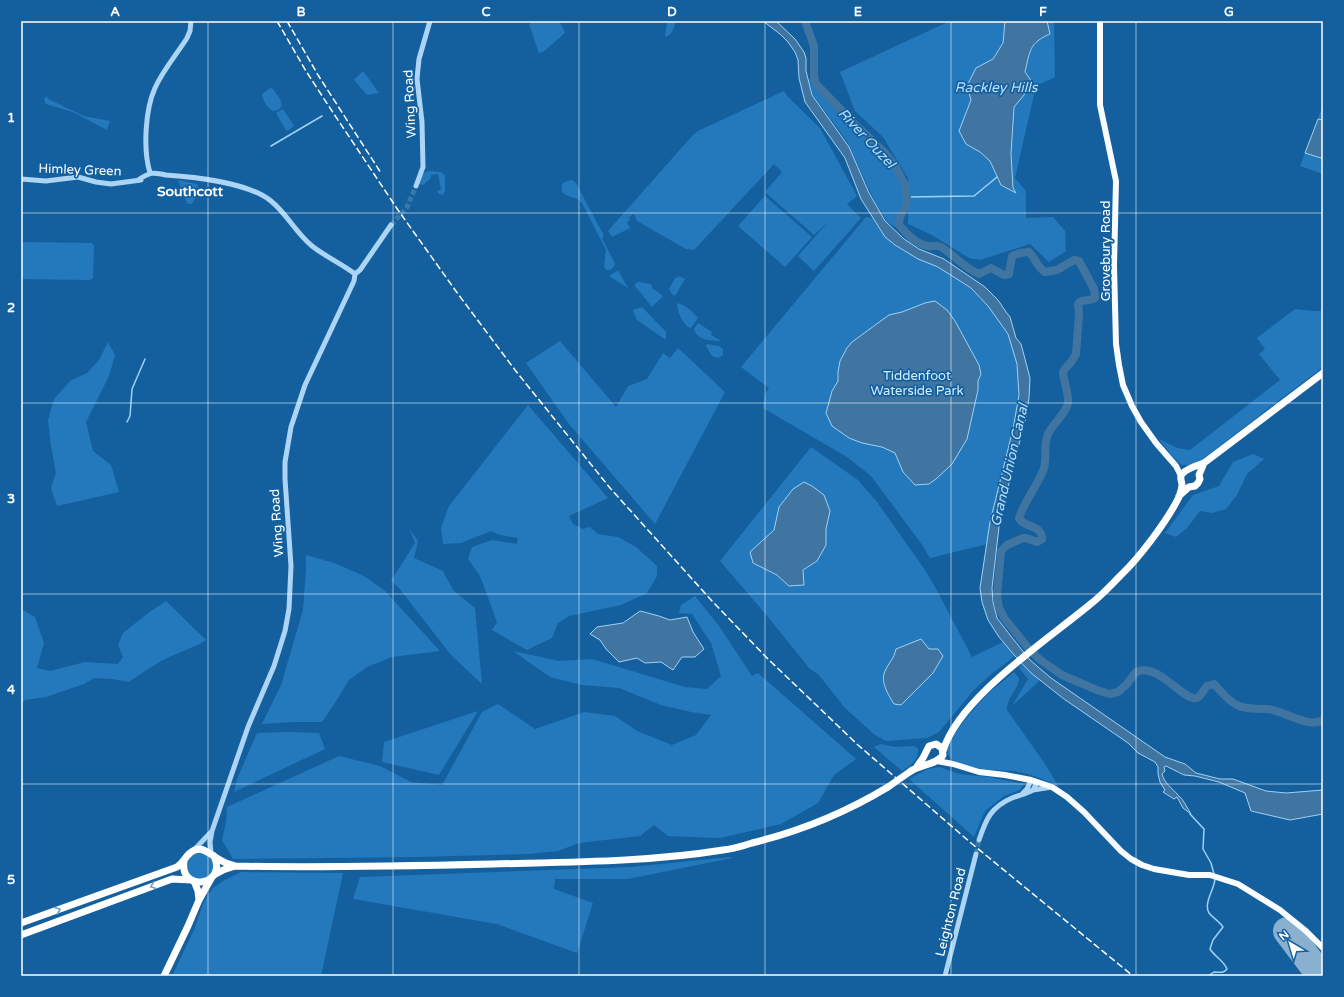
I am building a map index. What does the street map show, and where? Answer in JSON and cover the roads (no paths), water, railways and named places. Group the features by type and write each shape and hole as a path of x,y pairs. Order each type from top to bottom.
{"highway":[{"path":"1179,497 1182,479 1189,469 1204,463 1323,373"},
{"path":"913,769 935,762 942,758 949,735 971,706 1004,674 1094,602 1123,574 1146,548 1179,497 1190,487 1195,486 1198,483 1200,479 1199,475 1204,463"},
{"path":"1189,469 1196,471 1199,475"},
{"path":"1182,479 1185,486 1190,487"},
{"path":"21,923 177,867 193,851 202,849 224,862 235,866 351,868 622,860 724,850 779,837 808,827 855,806 888,787 913,769 926,753 927,748 949,735"},
{"path":"933,744 939,746 943,752"},
{"path":"926,753 928,759 935,762"},
{"path":"164,976 199,900 213,876 217,865 213,855"},
{"path":"184,861 184,870 193,880 198,892 199,900"},
{"path":"21,935 172,879 204,882 223,870 235,866"}],"main road":[{"name":"Grovebury Road","path":"1100,21 1100,104 1116,181 1116,344 1119,365 1123,385 1138,417 1156,443 1176,466 1182,479"},
{"name":"Grovebury Road","path":"1176,466 1189,469"},
{"path":"943,752 953,764"},
{"path":"935,762 953,764 979,772 1033,780 1052,788 1067,797 1084,812 1121,851 1131,859 1154,869 1189,875 1210,875 1238,884 1280,910 1306,931 1323,948"}],"street":[{"path":"191,21 190,31 187,38 155,88 148,112 146,141 147,163 150,173 160,177 166,175 236,185 249,188 260,193 278,208 312,246 355,274"},
{"name":"Wing Road","path":"416,186 423,167 423,148 417,79 419,59 430,21"},
{"name":"Himley Green","path":"21,179 25,178 46,181 78,177 111,184 138,180 150,173"},
{"name":"Wing Road","path":"213,855 210,842 212,831 248,727 274,666 285,631 289,609 291,573 285,473 291,427 305,385 354,281 355,274 360,270 391,225"},
{"path":"1022,794 1033,780 1036,784 1033,790"},
{"path":"979,840 990,813 1002,803 1033,790 1052,788"},
{"name":"Wing Road","path":"193,851 212,831"},
{"name":"Leighton Road","path":"945,976 976,854"}],"water":[{"name":"Grand Union Canal","path":"763,21 776,21 795,39 804,52 806,58 806,71 812,95 849,147 869,193 885,221 904,239 919,249 944,259 985,287 998,300 1010,317 1016,338 1021,344 1030,378 1029,398 1026,417 1000,518 992,588 993,602 997,618 1030,660 1051,678 1165,757 1185,764 1196,773 1220,779 1233,779 1266,791 1286,793 1323,790 1323,814 1290,820 1251,811 1245,793 1219,782 1184,775 1166,766 1164,767 1165,771 1162,774 1164,780 1182,799 1191,814 1183,808 1177,797 1174,799 1163,792 1165,790 1160,782 1158,767 1155,762 1138,753 1128,743 1064,699 1031,673 999,637 988,620 982,602 980,588 990,522 1013,429 1019,395 1017,364 1008,334 988,306 971,288 938,267 918,259 885,237 861,199 845,158 805,102 799,78 798,60 795,52 780,34"},
{"name":"Rackley Hills","path":"1005,21 1047,21 1050,34 1034,44 1032,48 1025,72 1032,82 1014,107 1011,154 1013,188 1016,193 1001,185 990,161 980,152 966,144 959,131 971,100 967,86 976,68 993,59 1003,43"},
{"path":"1318,119 1323,120 1323,157 1321,158 1305,153"},
{"path":"935,301 947,310 955,321 979,365 981,374 978,381 978,390 967,439 952,464 936,479 929,484 915,485 903,472 895,453 882,447 862,443 849,438 832,426 826,413 832,391 838,381 840,361 852,342 889,315"},
{"path":"804,482 824,495 830,511 826,529 826,545 817,561 803,570 804,585 789,586 777,575 753,563 750,552 774,530 779,507 793,489"},
{"path":"640,611 670,620 687,617 693,632 704,649 695,657 682,657 673,670 661,662 645,663 637,658 619,662 606,649 600,640 590,634 597,627 623,623"},
{"path":"921,639 929,649 938,649 943,656 933,673 901,705 894,704 884,684 883,679 885,671 896,649"}],"waterway":[{"name":"River Ouzel","path":"805,21 814,46 814,77 816,84 886,154 896,167 904,183 907,197 906,205 900,217 899,225 908,235 924,245 941,247 979,274 991,268 1004,275 1009,274 1012,256 1020,253 1029,252 1040,268 1045,272 1057,270 1074,260 1079,261 1094,289 1095,298 1081,301 1078,304 1079,314 1076,354 1063,373 1068,396 1067,407 1048,434 1044,468 1019,518 1024,523 1036,528 1041,534 1042,539 1037,542 1023,538 1007,545 1001,551 997,596 999,608 1005,619 1039,659 1062,675 1097,690 1110,694 1118,692 1127,684 1136,672 1144,670 1161,676 1192,698 1197,698 1207,686 1214,684 1225,696 1241,707 1273,710 1303,721 1317,722 1323,720"},
{"path":"271,146 322,116"},
{"path":"907,197 974,196 997,177"},
{"path":"127,422 130,416 132,389 145,359"},
{"path":"1190,814 1204,829 1203,849 1211,863 1214,874"},
{"path":"1208,976 1214,972 1222,972 1227,969 1210,949 1213,940 1223,927 1209,913 1207,905 1215,878"}],"tunnel":[{"path":"391,225 407,207 416,186"},
{"path":"976,854 979,840"}],"railway":[{"path":"277,21 306,71 398,210 515,370 610,488 712,601 767,658 858,745 971,843 1133,976"},
{"path":"287,21 318,75 381,173"}],"district":[{"name":"Southcott","path":"190,191"}],"park label":[{"name":"Tiddenfoot Waterside Park","path":"917,382"}]}
